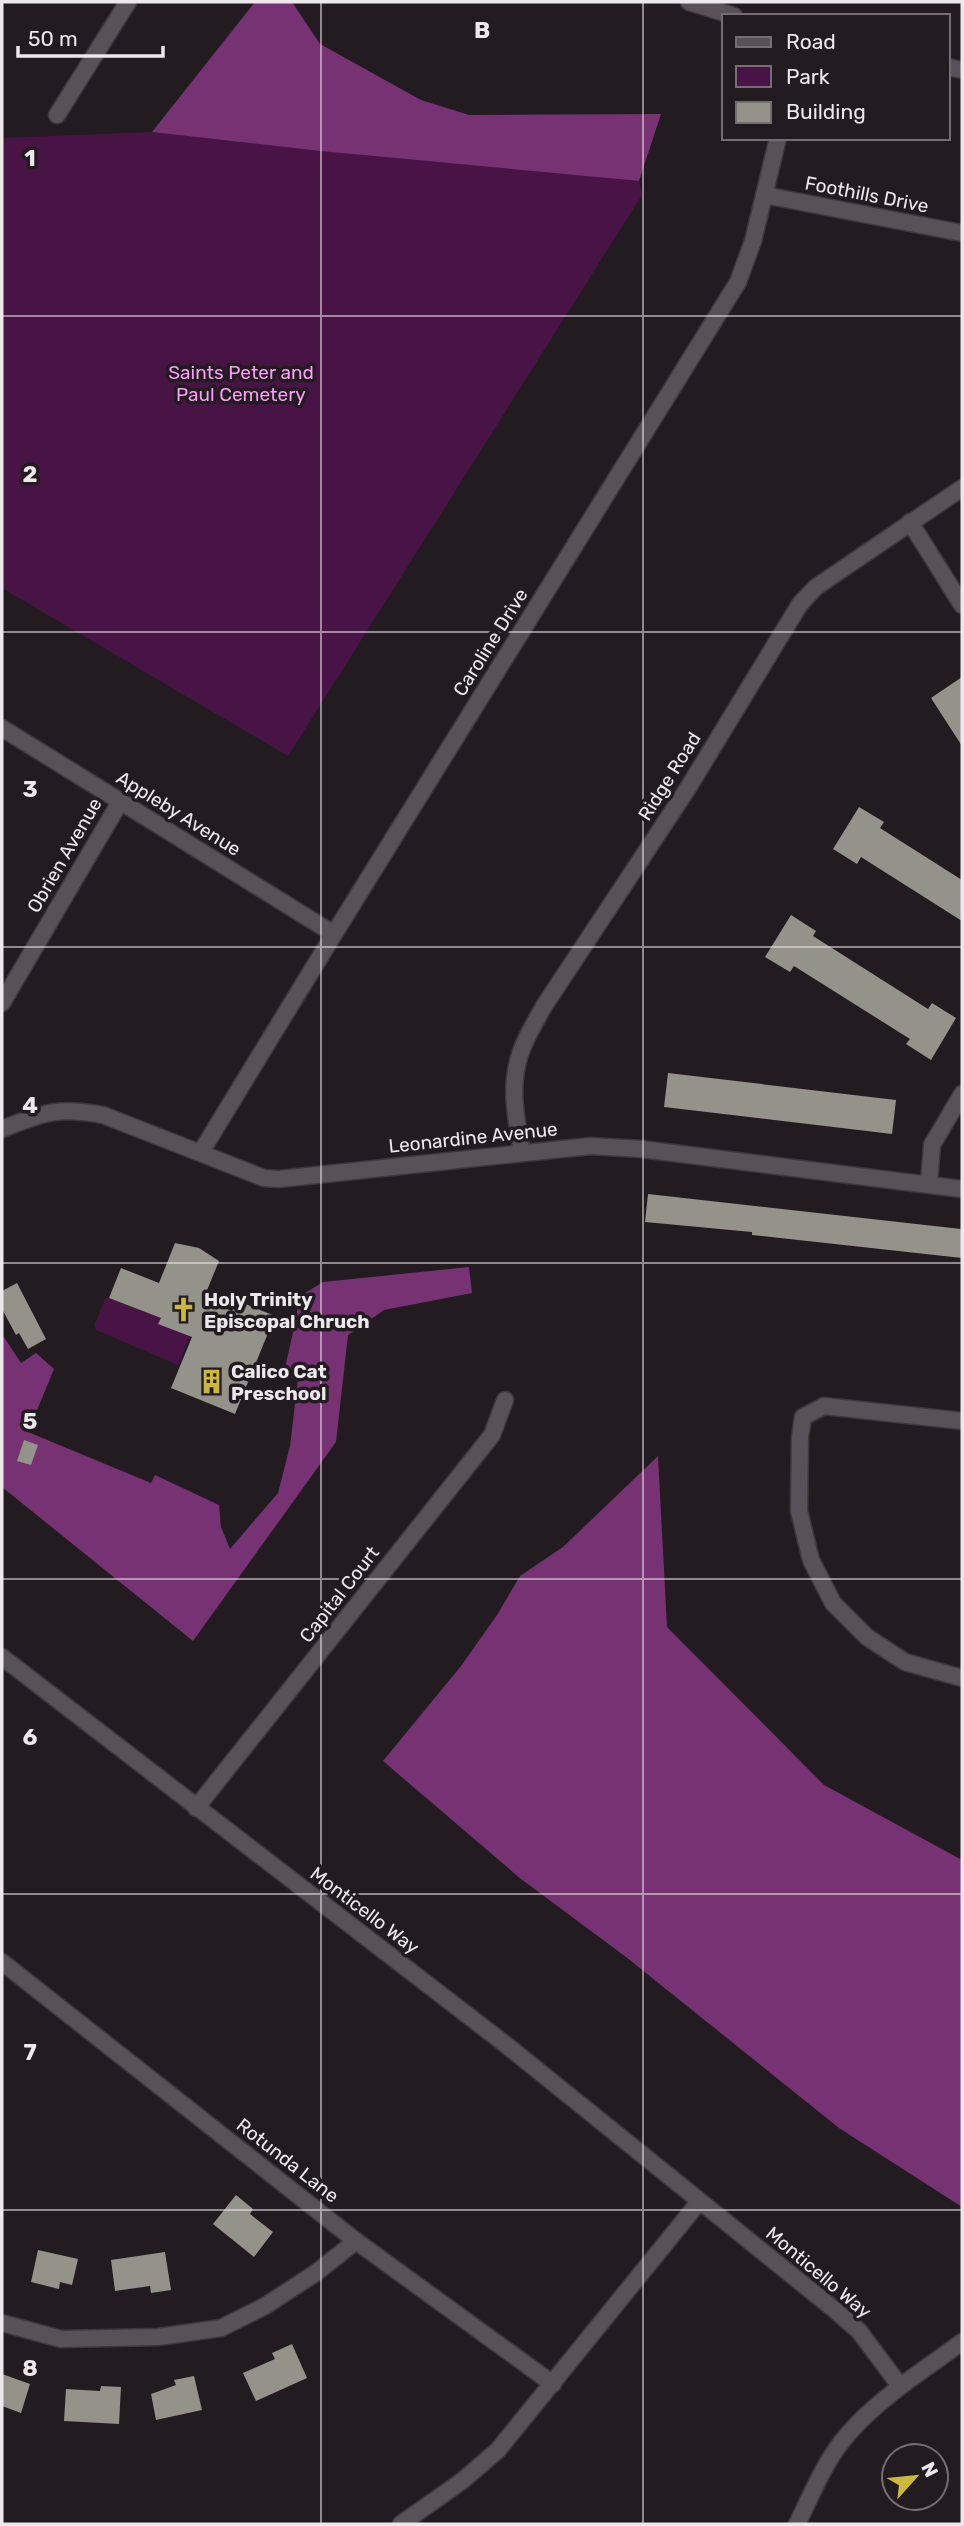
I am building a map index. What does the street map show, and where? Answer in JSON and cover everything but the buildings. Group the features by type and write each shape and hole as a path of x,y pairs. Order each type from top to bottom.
{"street":[{"path":"57,115 128,2"},
{"path":"689,2 728,14"},
{"name":"Caroline Drive","path":"201,1152 738,282 753,241 778,140"},
{"name":"Foothills Drive","path":"764,195 962,233"},
{"name":"Ridge Road","path":"522,1153 516,1114 516,1071 526,1040 544,1006 688,788 800,604 816,587 962,488"},
{"path":"910,523 962,605"},
{"name":"Appleby Avenue","path":"2,728 334,934"},
{"name":"Obrien Avenue","path":"2,1003 120,802"},
{"path":"929,1184 932,1144 962,1094"},
{"name":"Leonardine Avenue","path":"2,1129 48,1112 76,1110 103,1115 254,1175 279,1179 591,1146 641,1149 962,1189"},
{"name":"Capital Court","path":"196,1808 492,1435 505,1400"},
{"path":"962,1421 824,1406 812,1410 803,1417 799,1511 811,1560 833,1603 867,1637 905,1662 962,1678"},
{"name":"Monticello Way","path":"2,1657 505,2044 835,2310 859,2331 900,2386"},
{"name":"Rotunda Lane","path":"2,1962 356,2241 553,2384"},
{"path":"401,2524 462,2482 498,2450 699,2202"},
{"path":"2,2323 61,2339 158,2337 221,2328 265,2306 317,2272 356,2241"},
{"path":"797,2524 824,2468 848,2434 900,2386 962,2342"}],"green space":[{"name":"Saints Peter and Paul Cemetery","path":"152,132 639,181 642,195 288,756 2,588 2,138"},
{"path":"106,1297 161,1318 159,1324 192,1331 178,1365 96,1330 95,1324"}],"shaded area":[{"path":"255,2 292,2 320,44 421,100 469,115 661,114 639,181 152,132"},
{"path":"469,1267 472,1293 384,1310 348,1335 336,1442 193,1641 2,1487 2,1334 21,1363 36,1353 54,1369 28,1432 151,1483 155,1475 219,1505 221,1527 230,1549 278,1493 290,1446 298,1379 283,1377 297,1314 297,1298 323,1282"},
{"path":"658,1456 667,1627 824,1785 962,1860 962,2207 839,2128 626,1957 521,1879 383,1761 461,1666 497,1615 520,1576 563,1547"}],"place":[{"name":"Holy Trinity Episcopal Chruch","path":"184,1310"},
{"name":"Calico Cat Preschool","path":"211,1382"}]}
